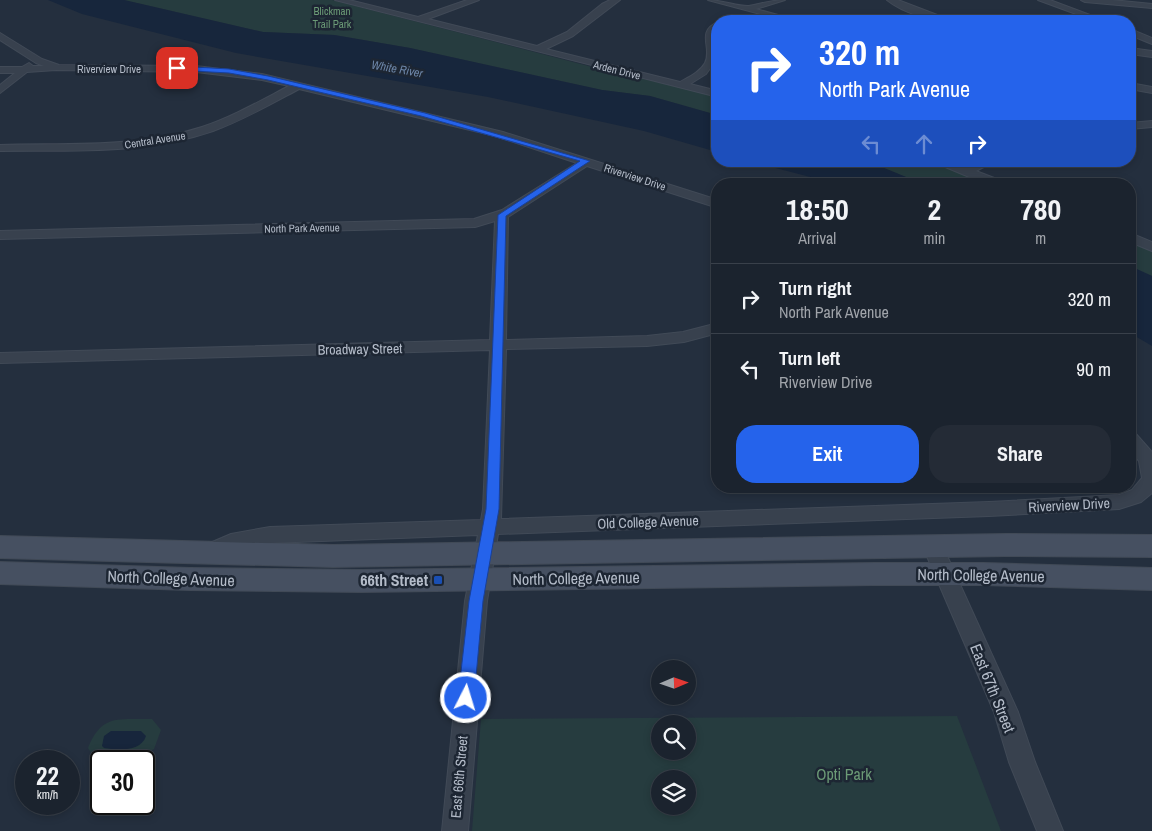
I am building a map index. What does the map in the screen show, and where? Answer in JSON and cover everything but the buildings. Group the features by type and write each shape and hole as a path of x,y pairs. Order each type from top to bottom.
{"main road":[{"name":"North College Avenue","path":"0,547 325,556 934,546 1152,546"},
{"name":"North College Avenue","path":"0,573 314,581 484,554 944,574 1152,579"}],"street":[{"name":"Arden Drive","path":"339,0 711,92"},
{"path":"418,20 475,0"},
{"path":"538,49 581,27 605,6 616,0"},
{"path":"712,0 772,15"},
{"path":"733,15 781,0"},
{"path":"891,0 929,15"},
{"path":"1042,0 1085,15"},
{"path":"1085,0 1152,6"},
{"name":"Arden Drive","path":"435,14 517,44"},
{"path":"711,33 708,37 711,50"},
{"path":"1136,34 1152,41"},
{"name":"Riverview Drive","path":"0,36 53,67 79,69 204,69 252,75 299,85 423,114 587,161 711,202"},
{"path":"1136,52 1152,54"},
{"path":"0,90 37,59"},
{"path":"681,85 711,64"},
{"path":"0,70 79,69"},
{"path":"692,79 711,75"},
{"name":"Central Avenue","path":"0,148 122,145 169,140 219,125 299,85"},
{"path":"1136,87 1152,90"},
{"path":"1136,125 1152,124"},
{"name":"North Park Avenue","path":"0,236 458,224 483,221 502,215 587,161"},
{"path":"952,167 982,178"},
{"path":"965,172 976,167"},
{"name":"East 66th Street","path":"455,831 474,619 493,509 502,215"},
{"path":"1136,240 1151,246"},
{"name":"Broadway Street","path":"0,358 657,340 684,337 711,330"},
{"name":"Riverview Drive","path":"989,509 1107,504 1129,500 1144,491 1151,478 1148,460 1136,445"},
{"name":"Old College Avenue","path":"208,554 238,539 307,534 484,554 989,509"},
{"name":"East 67th Street","path":"934,546 944,574 1006,712 1022,762 1050,831"}],"green space":[{"name":"Blickman Trail Park","path":"124,0 332,0 592,67 711,95 711,113 650,96 602,90 410,48 334,35 263,32"},
{"path":"882,167 945,167 975,178 908,178"},
{"path":"1136,244 1152,251 1152,276 1136,269"},
{"name":"Opti Park","path":"957,716 1001,831 472,831 481,719 651,718 651,760 696,760 696,718"},
{"path":"121,719 152,719 161,730 154,749 90,751 88,748 99,729 106,724"}],"water":[{"name":"White River","path":"48,0 124,0 263,32 334,35 410,48 602,90 650,96 711,113 711,150 644,131 488,97 236,53 82,14"},
{"path":"772,167 882,167 908,178 814,178"},
{"path":"1136,269 1152,276 1152,346 1136,337"},
{"path":"111,731 141,731 146,736 139,745 128,749 104,748 102,746 104,736"}],"place":[{"name":"66th Street","path":"438,580"}],"route":[{"path":"177,68 229,71 268,78 423,114 499,134 587,161 524,203 502,215 493,509 476,601 466,698"}]}
